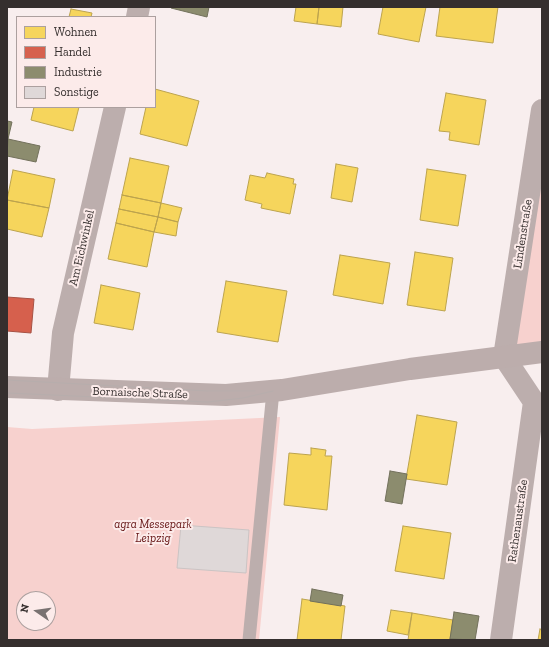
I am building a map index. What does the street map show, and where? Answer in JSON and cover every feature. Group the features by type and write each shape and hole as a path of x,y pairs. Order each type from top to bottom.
{"main road":[{"name":"Bornaische Straße","path":"7,387 208,396 273,391 410,369 542,352"}],"street":[{"name":"Am Eichwinkel","path":"58,390 63,333 115,108"},
{"name":"Lindenstraße","path":"504,357 542,110"},
{"name":"Rathenaustraße","path":"501,640 538,398 504,357"}],"lane":[{"path":"249,640 273,391"}],"green space":[{"path":"542,110 542,352 504,357"},
{"name":"agra Messepark Leipzig","path":"280,417 259,640 7,640 7,427 32,429"}],"building: Wohnen":[{"path":"296,7 319,7 317,24 294,21"},
{"path":"319,7 343,7 341,27 317,24"},
{"path":"383,7 426,7 419,42 378,34"},
{"path":"440,7 498,7 493,43 436,36"},
{"path":"71,9 92,13 91,16 69,16"},
{"path":"156,89 199,101 187,146 140,134 146,108 156,108"},
{"path":"446,93 486,100 479,145 449,140 450,132 439,131"},
{"path":"34,108 79,108 73,131 31,120"},
{"path":"130,158 169,166 161,203 122,195"},
{"path":"336,164 358,168 352,202 331,198"},
{"path":"427,169 466,175 458,226 420,220"},
{"path":"13,170 55,179 49,208 7,200"},
{"path":"267,173 294,179 293,184 296,184 290,214 261,208 262,204 245,200 250,175 265,178"},
{"path":"122,195 161,203 158,217 119,209"},
{"path":"7,200 49,208 42,237 7,229"},
{"path":"161,203 182,208 178,222 158,217"},
{"path":"119,209 158,217 154,232 116,223"},
{"path":"158,217 178,222 176,236 154,232"},
{"path":"116,223 154,232 147,267 108,259"},
{"path":"415,252 453,258 445,311 407,305"},
{"path":"340,255 390,263 383,304 333,295"},
{"path":"226,281 287,291 278,342 217,332"},
{"path":"101,285 140,293 133,330 94,323"},
{"path":"417,415 457,422 447,485 406,479"},
{"path":"311,448 326,450 325,456 332,456 327,510 284,505 289,453 311,455"},
{"path":"403,526 451,533 444,579 395,571"},
{"path":"302,599 345,606 341,640 297,640"},
{"path":"391,610 412,613 408,635 387,631"},
{"path":"412,613 453,620 450,639 452,640 408,640"},
{"path":"540,629 542,630 542,640 538,640"}],"building: Handel":[{"path":"7,297 34,299 31,333 7,331"}],"building: Industrie":[{"path":"171,7 209,7 207,17"},
{"path":"7,121 12,122 8,139 7,138"},
{"path":"8,139 40,146 36,162 7,156"},
{"path":"390,471 407,474 402,504 385,501"},
{"path":"312,589 343,595 341,606 310,601"},
{"path":"454,612 479,616 475,640 450,639"}],"building: Sonstige":[{"path":"181,525 249,530 246,573 177,568"}],"tram line":[{"path":"7,380 208,391 255,391"},
{"path":"7,393 208,402 243,398 273,391"}]}
